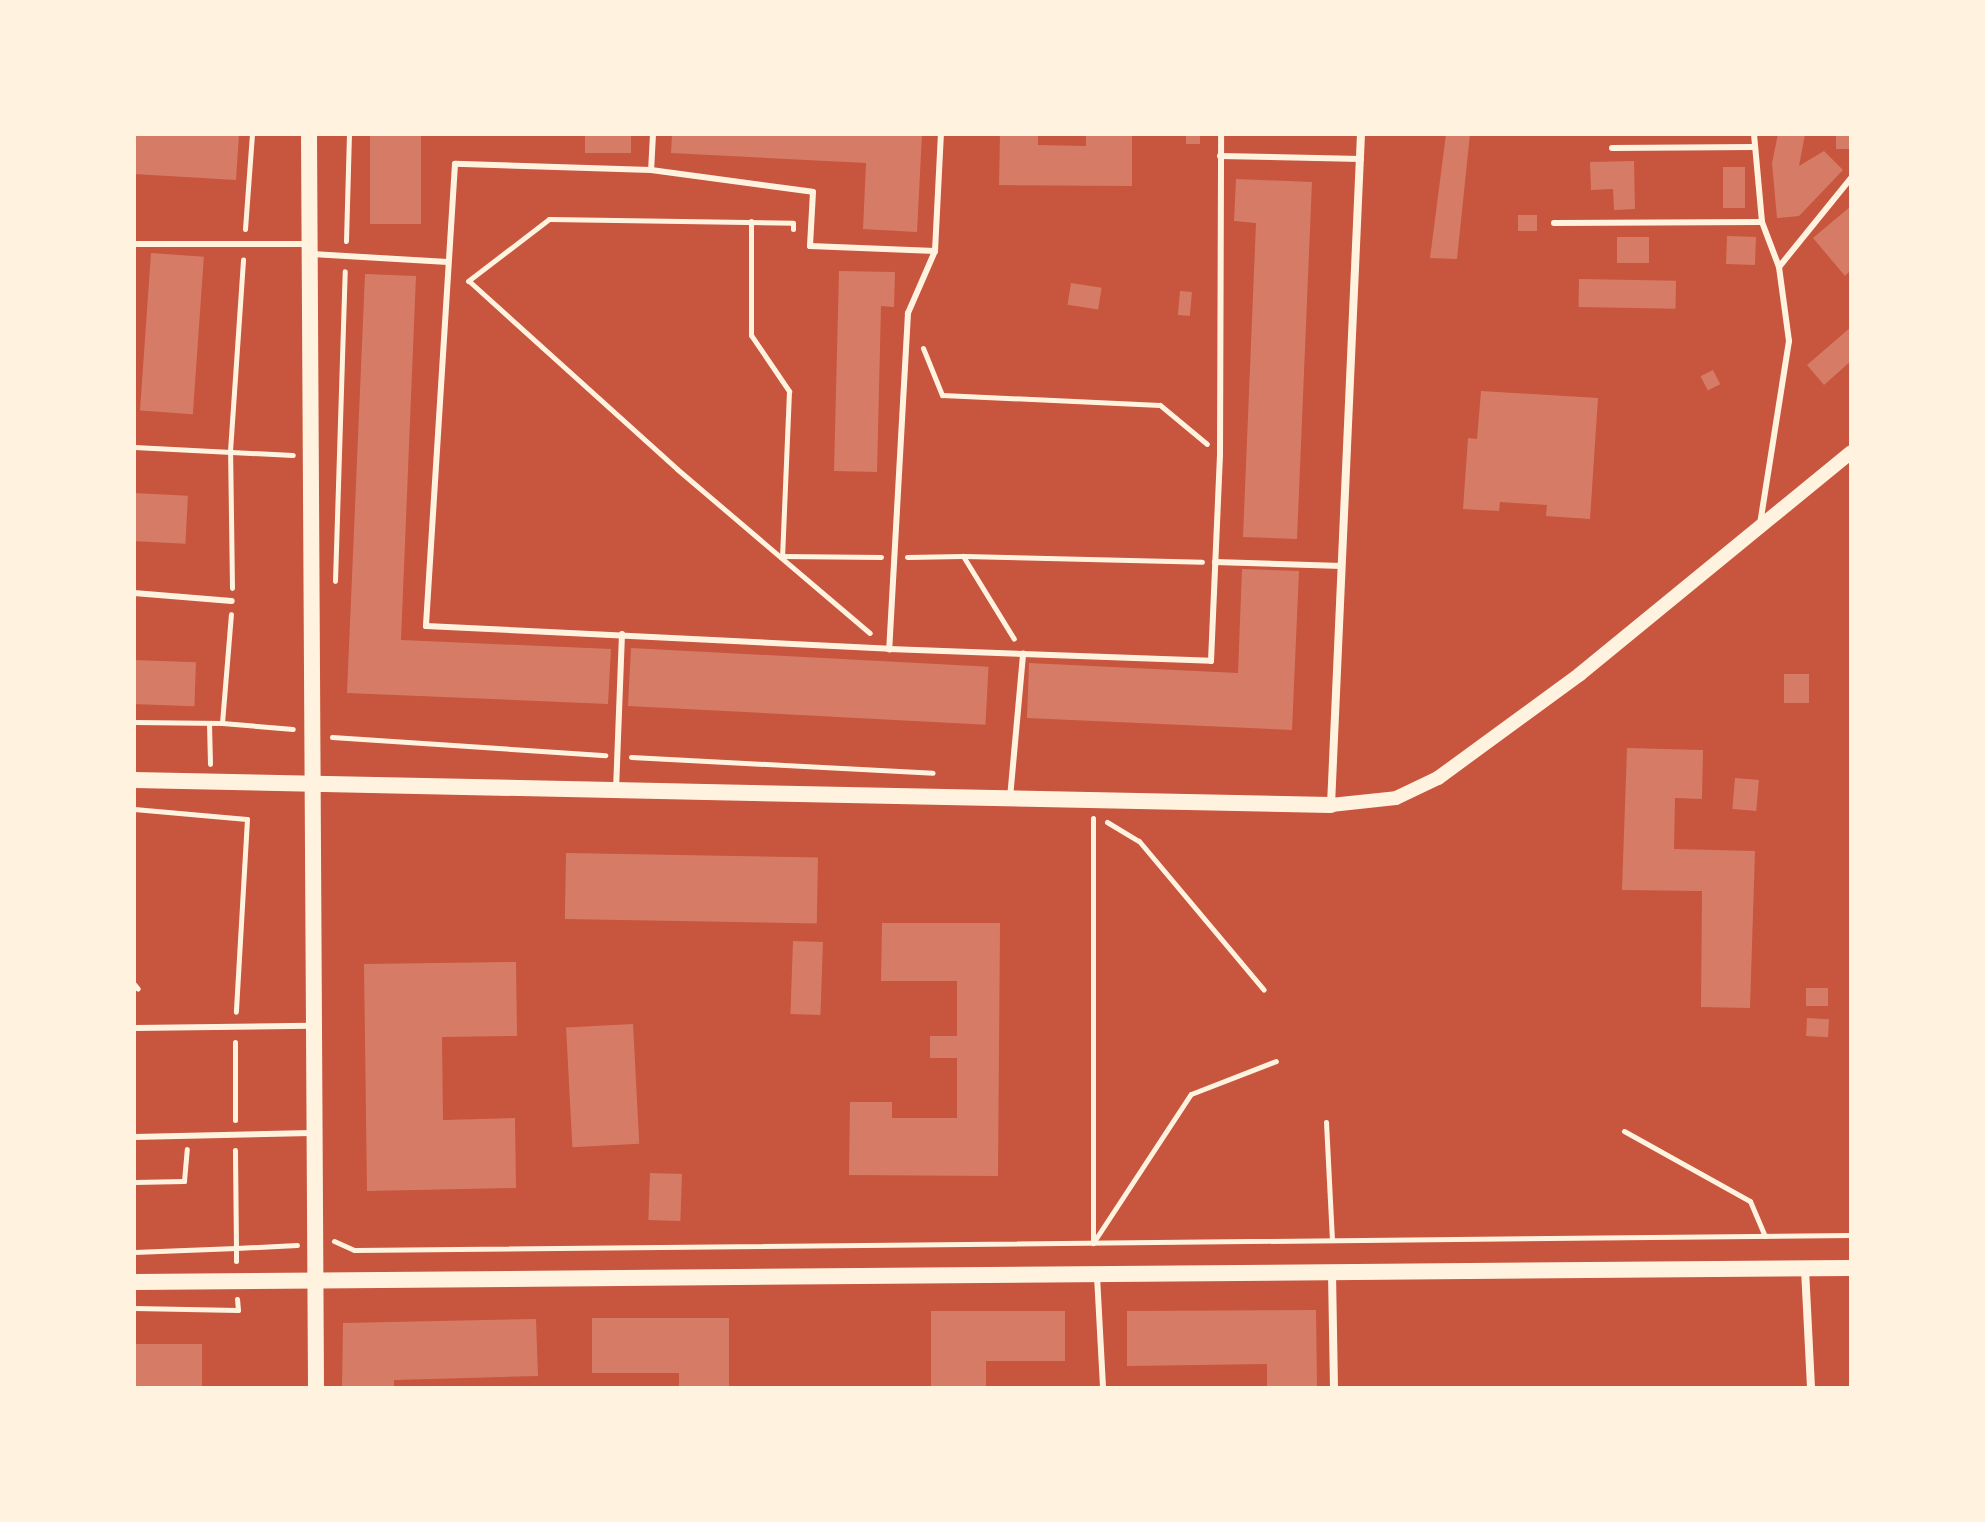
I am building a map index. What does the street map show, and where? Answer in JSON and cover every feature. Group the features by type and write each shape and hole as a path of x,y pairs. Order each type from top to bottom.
{"main road":[{"path":"309,134 316,1388"},
{"path":"134,780 1331,805"},
{"path":"134,1282 236,1279 316,1283 1851,1268"}],"street":[{"path":"1361,134 1331,805 1396,798 1438,778 1580,674 1851,452"},
{"path":"1805,1269 1811,1388"},
{"path":"1332,1273 1334,1388"}],"lane":[{"path":"651,170 653,134"},
{"path":"889,649 908,313 935,251 941,134"},
{"path":"935,251 810,246 813,192 651,170 455,164 426,626 1211,661 1220,455 1221,134"},
{"path":"1754,134 1762,222 1779,267 1789,341 1759,530"},
{"path":"1612,148 1754,147"},
{"path":"1220,156 1361,159"},
{"path":"1779,267 1851,178"},
{"path":"1554,223 1762,222"},
{"path":"134,244 244,244 448,262"},
{"path":"1215,562 1342,566"},
{"path":"134,593 232,601"},
{"path":"616,791 622,634"},
{"path":"1010,799 1023,654"},
{"path":"134,1028 314,1026"},
{"path":"134,1137 315,1133"},
{"path":"1097,1276 1103,1388"}],"path":[{"path":"222,723 232,601 230,451 252,134"},
{"path":"334,597 349,134"},
{"path":"468,281 549,219 793,223 793,235"},
{"path":"751,221 751,335 789,391 782,556"},
{"path":"448,262 677,469 889,649"},
{"path":"908,313 942,395 1160,405 1220,455"},
{"path":"134,447 311,456"},
{"path":"782,556 963,556 1215,562"},
{"path":"963,556 1023,654"},
{"path":"330,721 330,737"},
{"path":"134,722 222,723 313,731 330,737 948,774"},
{"path":"1093,1243 1093,813 1139,841 1264,990"},
{"path":"1093,1243 1191,1094 1276,1061"},
{"path":"1326,1122 1332,1240"},
{"path":"1624,1131 1750,1201 1765,1236"},
{"path":"134,1182 184,1181 188,1142"},
{"path":"354,1250 1851,1235"},
{"path":"236,1248 317,1244"},
{"path":"134,1308 238,1310"}],"building":[{"path":"134,134 239,134 236,180 134,174"},
{"path":"370,134 421,134 421,224 370,224"},
{"path":"585,134 631,134 631,153 585,153"},
{"path":"672,134 922,134 917,232 863,229 866,163 671,153"},
{"path":"1000,134 1038,134 1038,145 1086,146 1086,134 1132,134 1132,186 999,185"},
{"path":"1186,134 1200,134 1200,144 1186,144"},
{"path":"1446,134 1470,134 1457,259 1430,258"},
{"path":"1778,134 1805,134 1799,166 1824,151 1843,170 1799,216 1777,218 1772,163"},
{"path":"1836,134 1851,134 1851,149 1836,149"},
{"path":"1634,161 1635,209 1614,210 1613,189 1591,190 1590,162"},
{"path":"1723,167 1745,167 1745,208 1723,208"},
{"path":"1236,179 1312,182 1297,539 1243,537 1256,223 1234,221"},
{"path":"1851,206 1851,270 1845,276 1813,238"},
{"path":"1518,215 1537,215 1537,231 1518,231"},
{"path":"1727,236 1756,237 1755,265 1726,264"},
{"path":"1617,237 1649,237 1649,263 1617,263"},
{"path":"151,253 204,257 193,414 140,411"},
{"path":"839,271 895,272 894,307 881,306 877,472 834,471"},
{"path":"365,274 416,276 401,640 611,649 608,704 347,693"},
{"path":"1579,279 1676,281 1675,309 1579,307"},
{"path":"1071,283 1102,288 1098,310 1068,305"},
{"path":"1180,291 1192,292 1190,316 1178,315"},
{"path":"1851,327 1851,361 1824,385 1807,365"},
{"path":"1713,370 1720,384 1708,391 1701,376"},
{"path":"1481,391 1598,398 1590,519 1546,516 1547,505 1500,502 1499,511 1463,509 1468,438 1477,439"},
{"path":"134,493 188,496 185,544 134,541"},
{"path":"1242,569 1299,571 1292,730 1027,718 1029,663 1238,673"},
{"path":"631,648 989,667 985,725 628,706"},
{"path":"134,660 196,662 194,706 134,704"},
{"path":"1784,674 1809,674 1809,703 1784,703"},
{"path":"1627,748 1703,750 1702,799 1675,798 1674,849 1755,851 1750,1008 1701,1007 1702,891 1622,890"},
{"path":"1735,778 1759,780 1756,811 1732,809"},
{"path":"566,853 818,857 817,923 565,919"},
{"path":"882,923 1000,923 998,1176 849,1175 850,1102 892,1102 892,1118 957,1118 957,1058 930,1058 930,1036 957,1036 957,981 881,981"},
{"path":"793,941 823,942 820,1015 790,1014"},
{"path":"516,962 517,1036 442,1037 443,1120 515,1118 516,1188 367,1191 364,964"},
{"path":"1806,988 1828,988 1828,1006 1806,1006"},
{"path":"1807,1018 1829,1019 1828,1037 1806,1036"},
{"path":"633,1024 639,1144 572,1147 566,1028"},
{"path":"650,1173 682,1174 680,1221 648,1220"},
{"path":"1316,1310 1317,1388 1267,1388 1267,1364 1127,1366 1127,1311"},
{"path":"931,1311 1065,1311 1065,1361 986,1361 986,1388 931,1388"},
{"path":"592,1318 729,1318 729,1388 679,1388 679,1373 592,1373"},
{"path":"536,1319 538,1376 394,1380 394,1388 342,1388 343,1323"},
{"path":"134,1344 202,1344 202,1388 134,1388"}]}
